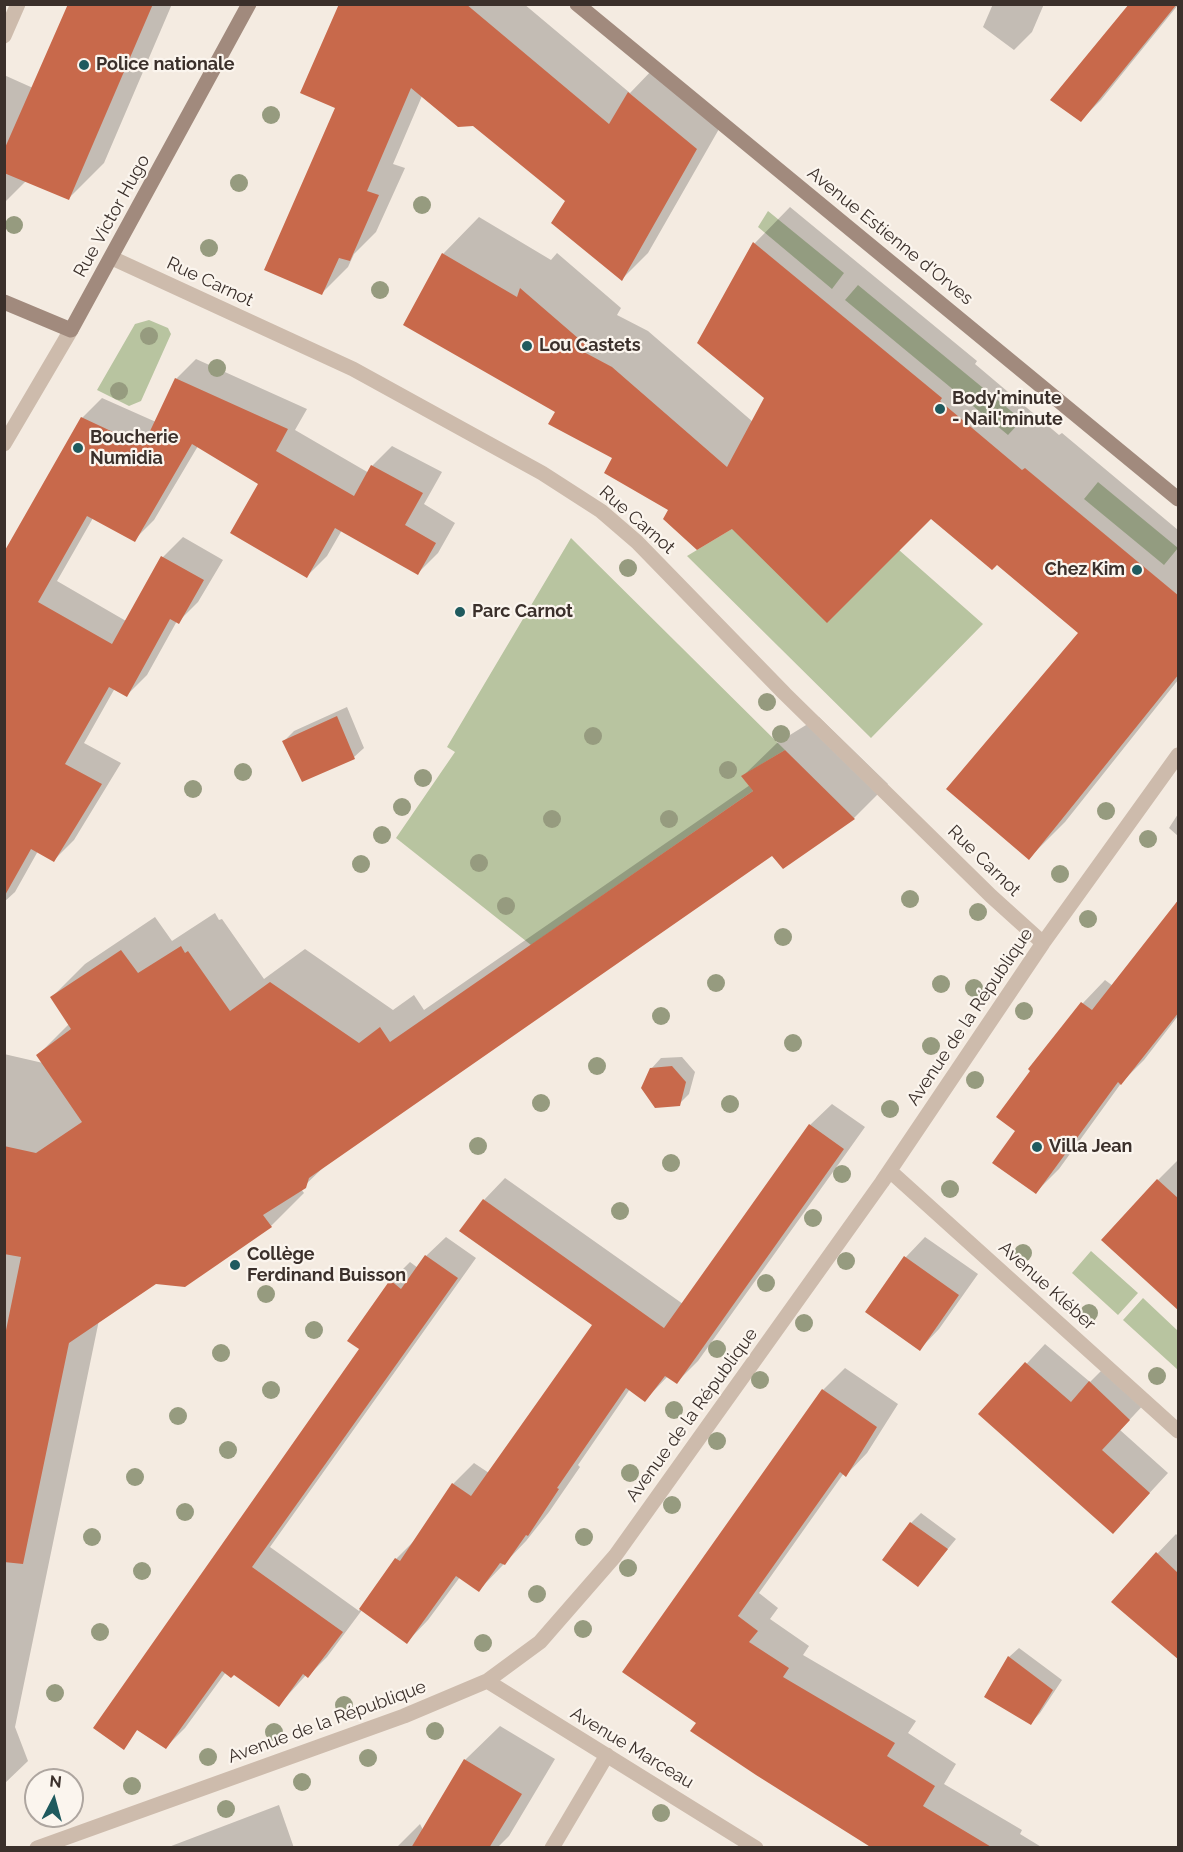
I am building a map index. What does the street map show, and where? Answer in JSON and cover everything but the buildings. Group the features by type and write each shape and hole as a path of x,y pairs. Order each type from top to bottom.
{"street":[{"path":"4,36 18,4"},
{"name":"Rue Victor Hugo","path":"4,444 112,258 249,4"},
{"name":"Avenue Estienne d'Orves","path":"577,4 1179,499"},
{"name":"Rue Carnot","path":"112,258 353,369 542,473 601,511 637,542 785,694 991,896 1043,943"},
{"path":"4,303 71,330"},
{"name":"Avenue de la République","path":"36,1848 404,1716 487,1681 540,1642 615,1556 890,1171 1043,943 1179,755"},
{"name":"Avenue Kléber","path":"890,1171 1179,1431"},
{"name":"Avenue Marceau","path":"487,1681 756,1848"},
{"path":"552,1848 607,1755"}],"green space":[{"path":"768,211 844,273 832,289 758,227"},
{"path":"858,285 1022,420 1008,435 845,300"},
{"path":"149,320 168,328 171,334 141,401 129,406 97,390 135,324"},
{"path":"813,480 899,550 983,624 871,738 687,556"},
{"path":"1098,482 1178,548 1164,565 1084,499"},
{"path":"571,538 785,750 742,776 753,791 531,945 396,838 455,752 447,747"},
{"path":"1091,1251 1138,1293 1118,1315 1072,1273"},
{"path":"1143,1298 1178,1331 1178,1370 1123,1320"}],"place":[{"name":"Police nationale","path":"84,65"},
{"name":"Lou Castets","path":"527,346"},
{"name":"Body'minute - Nail'minute","path":"940,409"},
{"name":"Boucherie Numidia","path":"78,448"},
{"name":"Chez Kim","path":"1137,570"},
{"name":"Parc Carnot","path":"460,612"},
{"name":"Villa Jean","path":"1037,1147"},
{"name":"Collège Ferdinand Buisson","path":"235,1265"}]}
